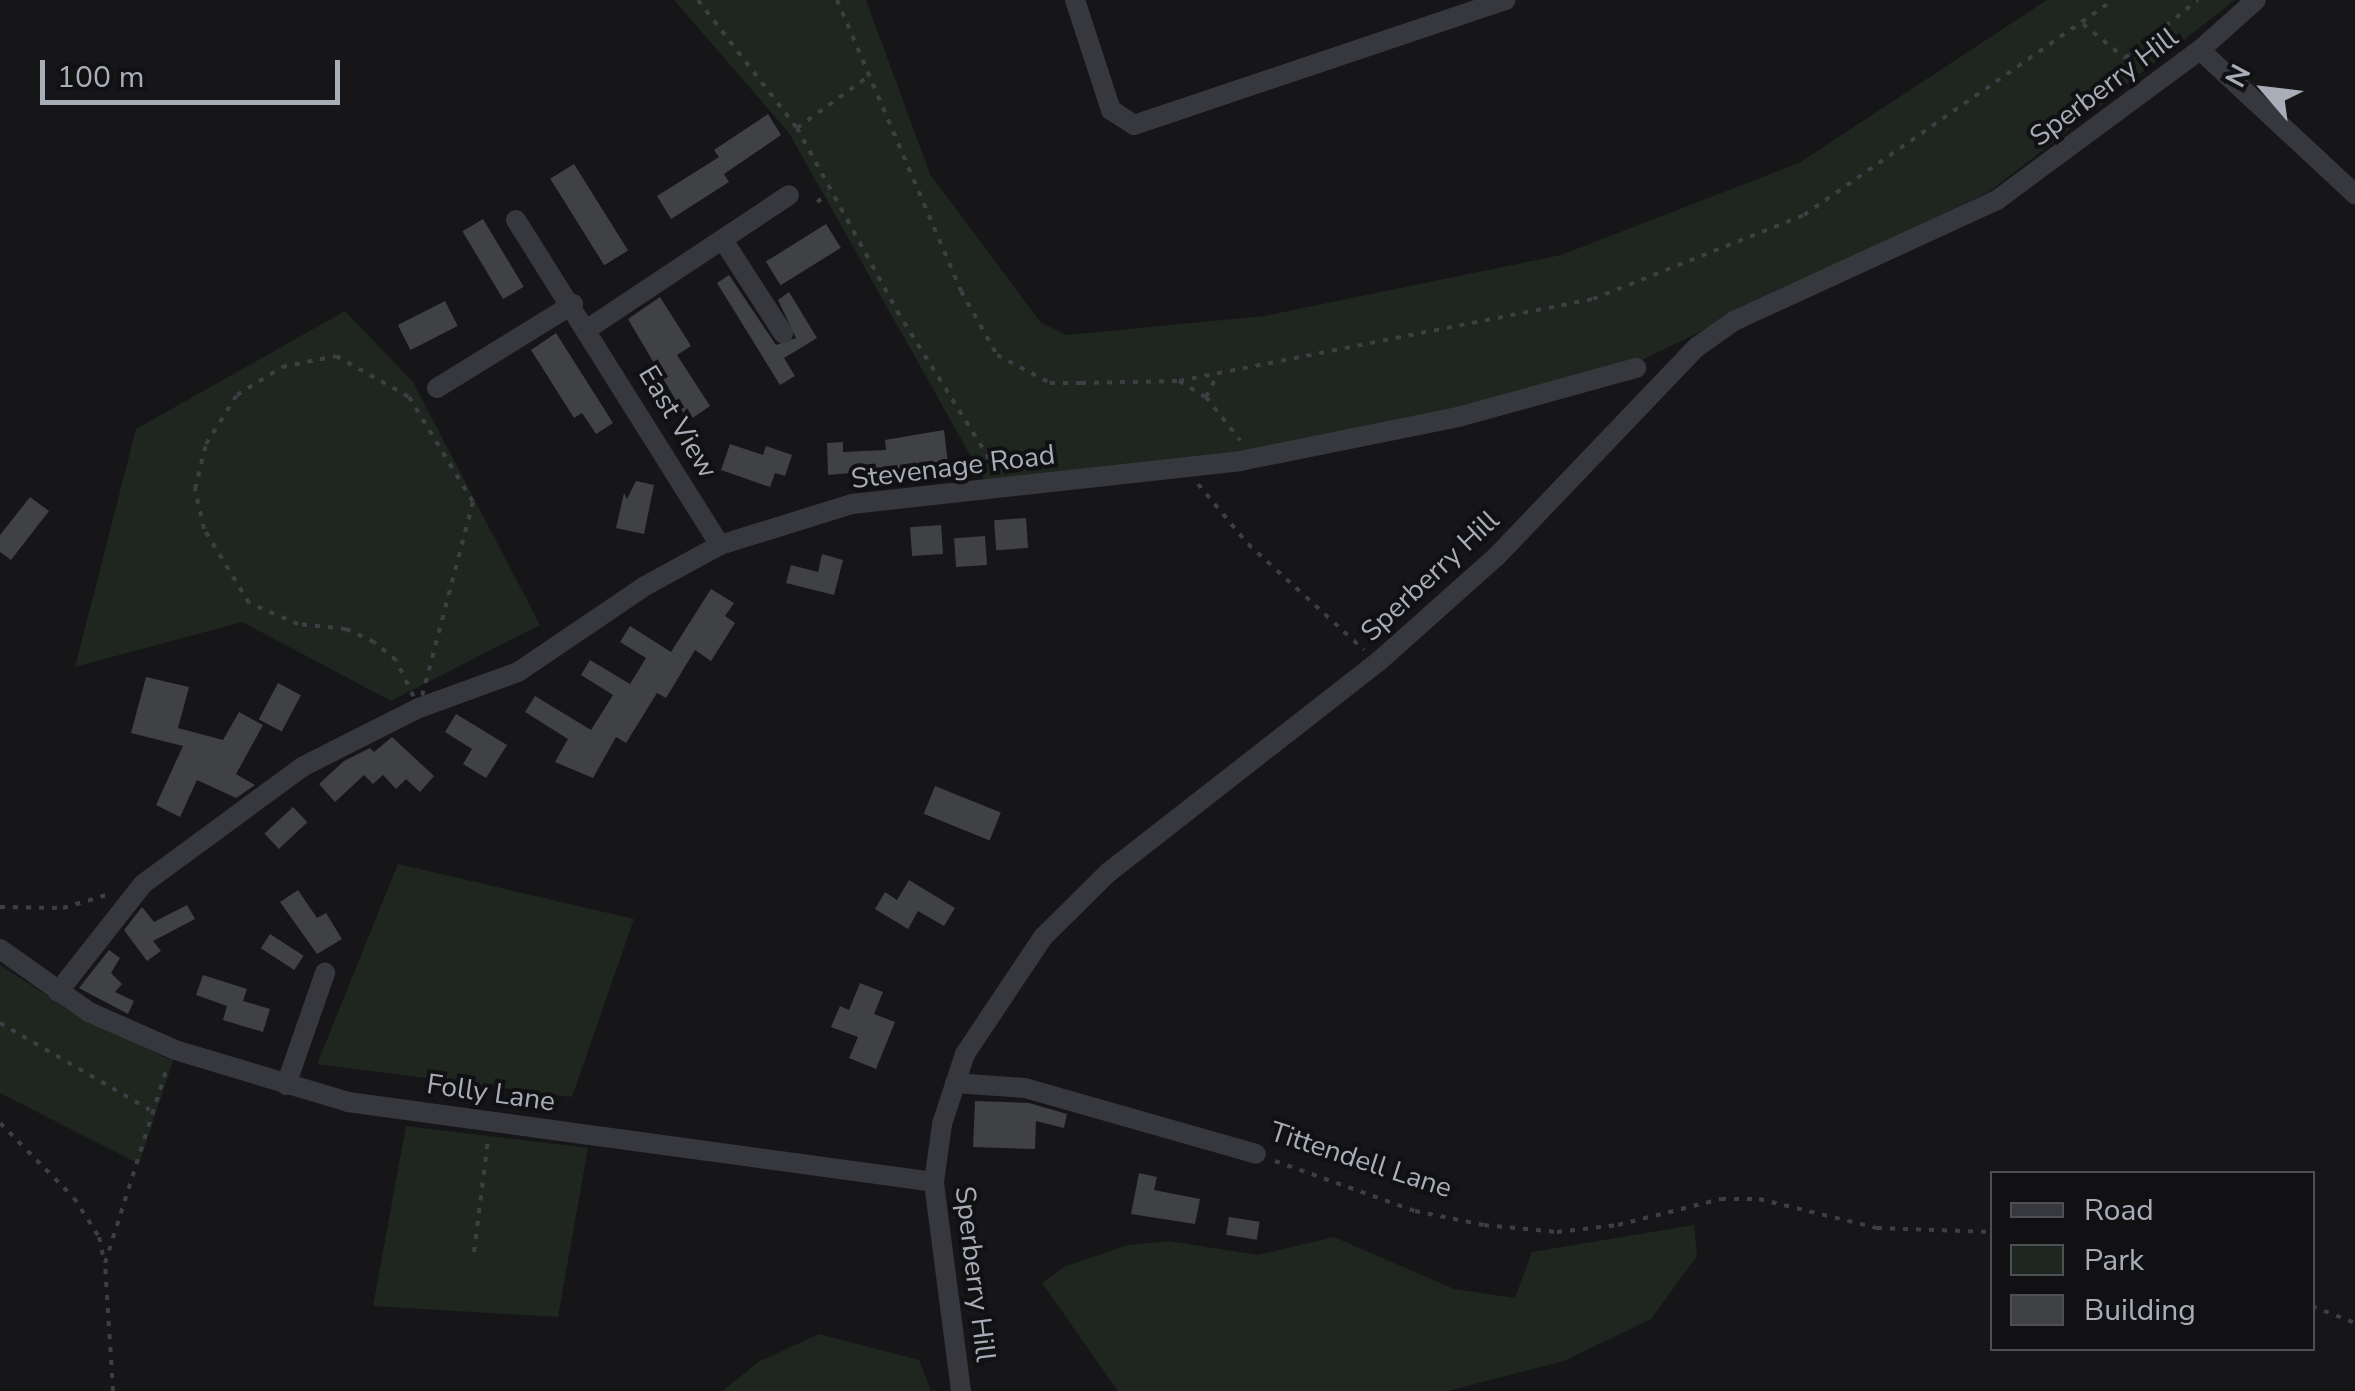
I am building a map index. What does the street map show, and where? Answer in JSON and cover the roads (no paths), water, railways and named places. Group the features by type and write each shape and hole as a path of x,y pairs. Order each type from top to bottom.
{"street":[{"path":"1075,0 1111,110 1134,125 1506,0"},
{"name":"Sperberry Hill","path":"961,1391 934,1182 955,1082 990,1010 1043,937 1110,872 1378,662 1496,558 1697,348 1734,321 1997,200 2200,50 2256,0"},
{"path":"2200,50 2355,194"},
{"path":"589,328 789,195"},
{"name":"East View","path":"516,220 574,304 720,544"},
{"path":"723,240 783,332"},
{"path":"436,388 574,304"},
{"name":"Stevenage Road","path":"58,992 144,884 302,767 419,708 518,672 644,586 720,544 852,504 1186,468 1458,416 1636,368"},
{"name":"Folly Lane","path":"0,949 58,992 175,1050 348,1102 934,1182"},
{"path":"286,1085 325,972"},
{"name":"Tittendell Lane","path":"955,1082 1025,1088 1256,1154"}]}
